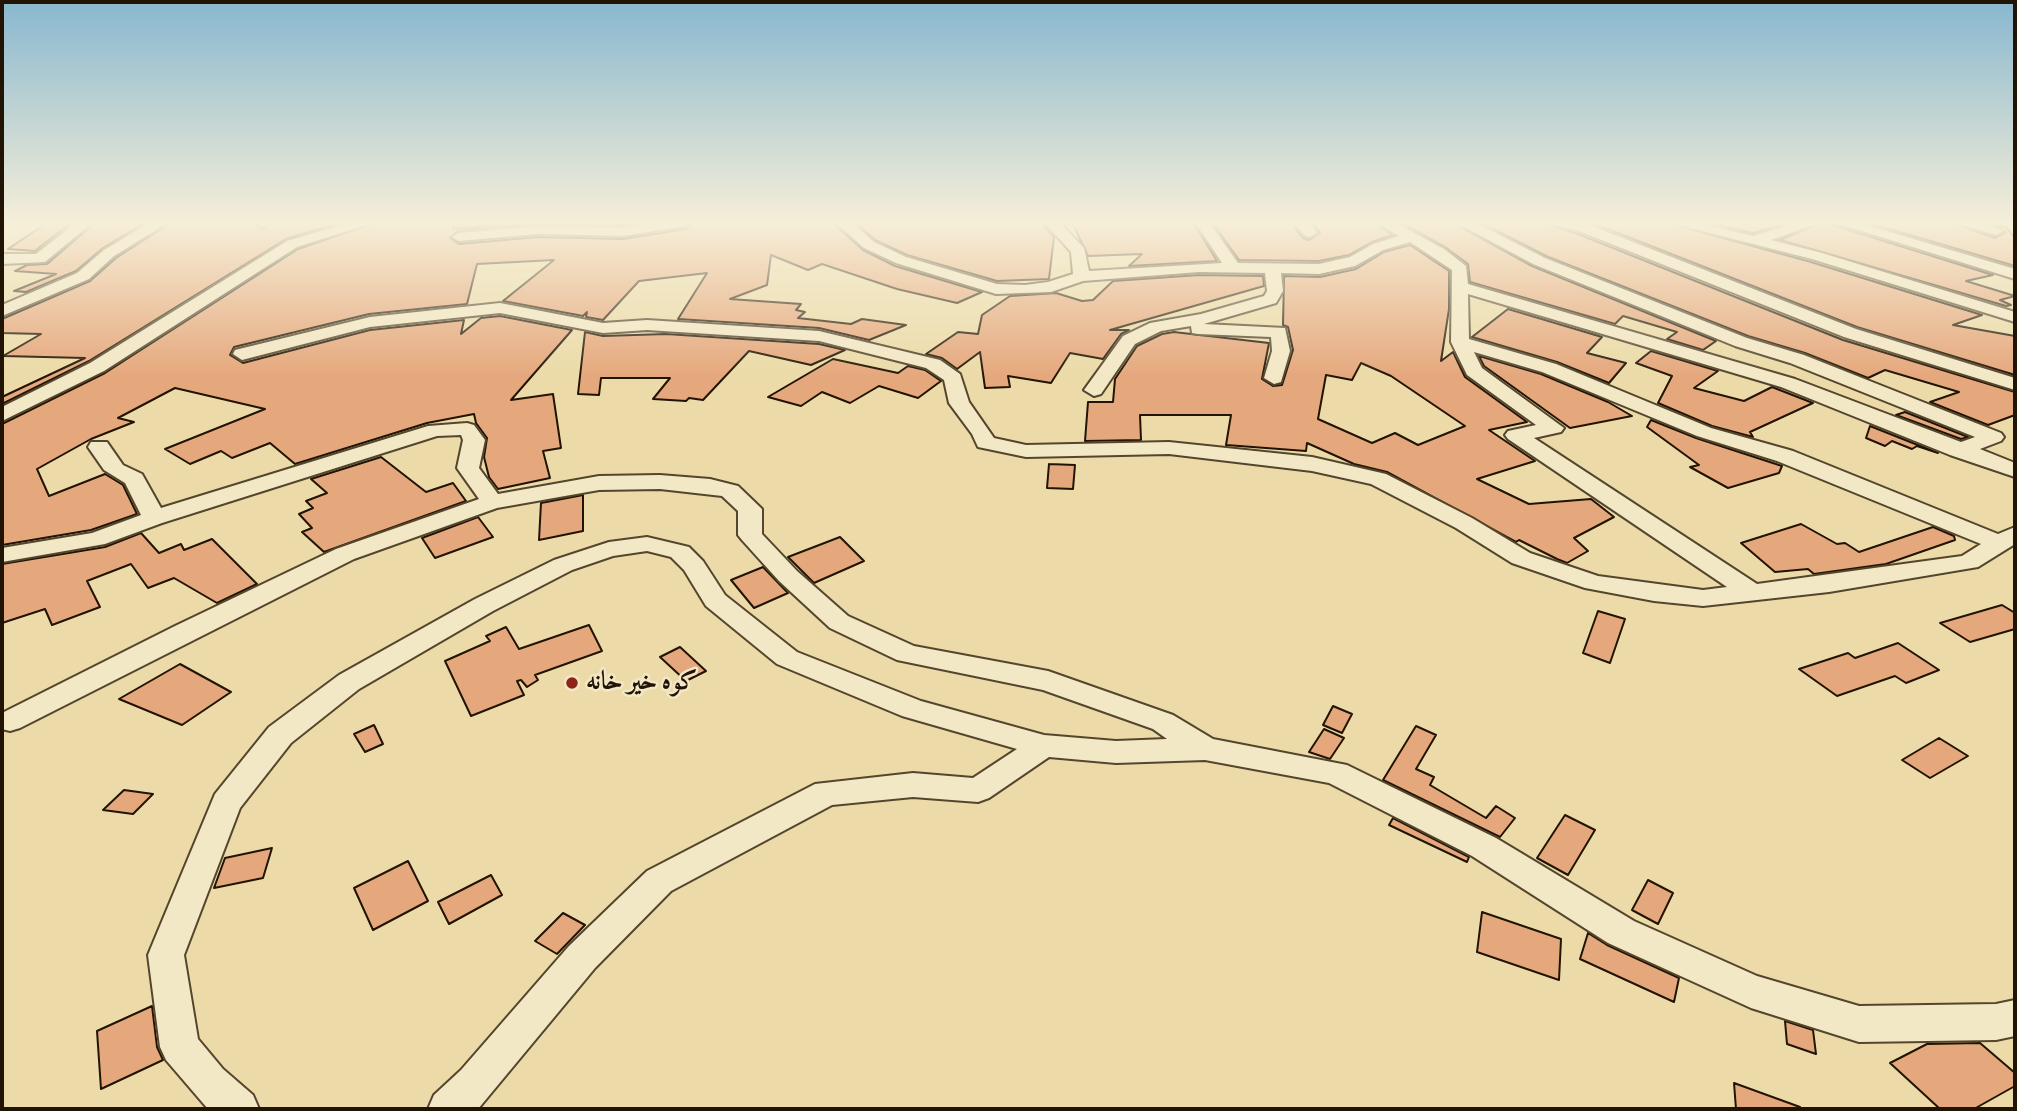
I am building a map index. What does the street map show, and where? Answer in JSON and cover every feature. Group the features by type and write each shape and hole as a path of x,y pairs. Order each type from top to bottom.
{"street":[{"path":"2,311 86,274"},
{"path":"2,415 97,367 245,274"},
{"path":"946,274 996,289 1025,290 1051,287 1081,276 1111,274"},
{"path":"1094,390 1129,340 1156,327 1203,318 1270,299 1275,290 1274,274"},
{"path":"1460,274 1460,342 1474,371 1554,428 1515,435 1751,592"},
{"path":"1572,274 1994,437 1958,450"},
{"path":"1700,274 1850,333 2015,384"},
{"path":"1875,274 2015,317"},
{"path":"1460,287 1684,350 1788,383 2015,470"},
{"path":"242,354 370,322 451,311 500,308 603,328 672,326 819,336 933,364 953,377 959,403 982,433 985,443 1026,451 1169,449 1312,464 1378,479 1464,523 1521,558 1594,583 1703,597 1969,562 2008,538"},
{"path":"1156,327 1279,331 1280,351 1274,378"},
{"path":"1460,342 1549,368 1704,432 1785,456 2008,538"},
{"path":"2,555 97,539 153,517 435,430 467,429 474,440 468,468 492,502"},
{"path":"99,447 115,470 134,479 153,517"},
{"path":"10,721 345,554 492,502 599,482 695,484 730,491 750,509 750,535 788,576 839,622 907,654 1048,681 1164,723 1205,749"},
{"path":"238,1109 209,1083 180,1047 166,955 226,803 280,735 349,682 484,605 563,565 609,549 647,544 680,552 694,566 715,600 787,658 912,709 1044,746 1116,752 1205,749 1336,773 1484,846 1621,932 1751,992 1859,1024 1996,1022 2015,1018"},
{"path":"449,1109 475,1084 582,957 659,881 826,793 913,785 978,790 1044,746"}],"building":[{"path":"54,274 69,274 26,292 14,291 56,274"},
{"path":"98,274 230,274 89,361 2,404 2,397 85,358 3,356 41,334 2,333 2,319 90,281"},
{"path":"259,274 475,274 467,304 369,314 234,347 230,355 243,363 370,330 464,320 461,334 481,318 500,316 572,330 511,400 553,394 561,448 543,451 550,478 498,489 489,477 484,457 487,438 476,423 474,414 427,423 295,464 270,443 232,458 221,451 190,464 165,449 265,409 175,388 118,418 134,422 91,439 37,469 49,496 105,474 123,485 137,514 91,530 2,545 2,424 105,373"},
{"path":"537,274 700,274 639,281 603,320 586,317 587,312 583,316 503,301"},
{"path":"706,274 768,274 767,285 730,299 801,304 796,310 805,312 798,318 851,324 862,319 906,325 869,340 819,328 678,319"},
{"path":"852,274 921,274 982,292 957,303 897,289"},
{"path":"972,274 1050,274 1049,279 997,281"},
{"path":"1334,274 1449,274 1449,309 1441,361 1453,352 1465,377 1527,422 1489,430 1535,461 1477,479 1529,504 1591,499 1614,517 1574,538 1588,551 1567,563 1519,540 1516,542 1387,472 1354,464 1307,443 1306,451 1226,445 1231,415 1140,415 1141,440 1085,441 1088,402 1113,402 1115,379 1137,346 1162,334 1174,332 1269,343 1262,379 1273,386 1282,385 1293,350 1288,327 1283,325 1284,276 1320,277","holes":["1361,363 1391,376 1465,426 1418,445 1395,433 1372,443 1318,419 1326,375 1352,380"]},
{"path":"1469,274 1551,274 1716,341 1703,350 1667,339 1677,332 1623,316 1615,324 1470,282"},
{"path":"1591,274 1678,274 1843,340 2015,392 2015,415 1988,425 1930,402 1959,392 1885,370 1868,378 1805,353 1748,336"},
{"path":"1722,274 1849,274 1982,315 1953,325 2015,336 2015,375 1857,327"},
{"path":"1896,274 1989,274 1993,275 1966,281 2015,296 2000,300 2011,305 2006,306"},
{"path":"1199,275 1263,276 1264,286 1110,330 1129,330 1121,334 1103,359 1070,353 1051,383 1008,376 1010,387 985,388 980,352 957,369 942,358 926,354 958,332 978,334 982,315 1010,296 1056,293 1082,301 1093,300 1113,281"},
{"path":"1508,309 1602,337 1587,353 1626,363 1609,383 1557,362 1472,337"},
{"path":"585,332 603,336 666,334 819,344 845,350 811,365 749,351 703,400 653,399 670,378 601,378 599,395 578,394"},
{"path":"1651,351 1718,371 1694,388 1744,401 1772,387 1813,403 1750,432 1753,437 1712,426 1658,403 1672,376 1636,363"},
{"path":"1479,356 1541,374 1608,402 1632,416 1570,428 1484,366"},
{"path":"833,359 898,373 908,366 925,370 941,381 918,398 879,386 850,403 822,392 801,406 768,397"},
{"path":"1905,412 1968,437 1961,439 1896,415"},
{"path":"1651,420 1782,466 1779,473 1728,488 1690,467 1699,465 1647,427"},
{"path":"1870,426 1938,453 1917,446 1912,449 1892,441 1885,446 1866,438"},
{"path":"381,457 426,492 453,483 466,501 324,552 302,532 312,528 299,514 313,508 306,501 327,493 311,479"},
{"path":"1049,464 1075,465 1073,489 1047,488"},
{"path":"583,495 583,531 539,540 541,503"},
{"path":"478,517 493,537 435,558 422,538"},
{"path":"1801,524 1837,544 1845,543 1859,552 1933,527 1954,536 1955,540 1886,564 1814,574 1808,569 1775,572 1741,543"},
{"path":"141,533 159,553 181,544 184,550 212,539 257,584 217,603 174,578 148,588 131,564 87,581 100,607 52,625 45,609 2,623 2,564 105,547"},
{"path":"840,537 864,561 814,583 788,557"},
{"path":"763,567 788,593 754,608 731,580"},
{"path":"2002,605 2015,613 2015,629 1970,642 1940,623"},
{"path":"1598,611 1625,619 1610,663 1583,653"},
{"path":"589,625 602,651 535,675 538,680 527,687 521,680 517,681 524,695 471,716 445,661 490,641 486,636 506,627 519,649"},
{"path":"1898,643 1939,670 1906,683 1895,676 1837,696 1799,669 1848,653 1855,658"},
{"path":"680,647 706,671 686,681 660,657"},
{"path":"180,664 231,692 182,725 119,699"},
{"path":"1333,706 1352,714 1342,733 1323,725"},
{"path":"374,725 383,744 365,752 354,734"},
{"path":"1416,726 1436,735 1416,769 1434,777 1430,785 1486,818 1496,806 1515,818 1500,837 1383,780"},
{"path":"1324,729 1344,738 1330,759 1309,752"},
{"path":"1939,738 1968,756 1930,778 1902,760"},
{"path":"124,790 153,794 133,814 103,810"},
{"path":"1565,815 1595,830 1568,875 1537,858"},
{"path":"1393,818 1469,857 1467,862 1389,825"},
{"path":"272,848 263,878 214,888 225,858"},
{"path":"408,861 428,901 373,930 354,888"},
{"path":"491,875 502,895 449,924 438,902"},
{"path":"1648,880 1673,893 1658,924 1632,910"},
{"path":"1482,912 1561,939 1559,980 1477,952"},
{"path":"563,913 585,925 557,954 535,941"},
{"path":"1588,933 1607,945 1679,978 1674,1002 1580,959"},
{"path":"152,1006 157,1047 163,1060 101,1089 97,1031"},
{"path":"1785,1021 1813,1030 1816,1054 1787,1044"},
{"path":"1980,1043 2015,1073 2015,1086 1974,1109 1940,1109 1890,1063 1927,1044"},
{"path":"1734,1083 1800,1107 1800,1109 1736,1109"}],"place":[{"name":"کوه خير خانه","path":"572,683"}]}
